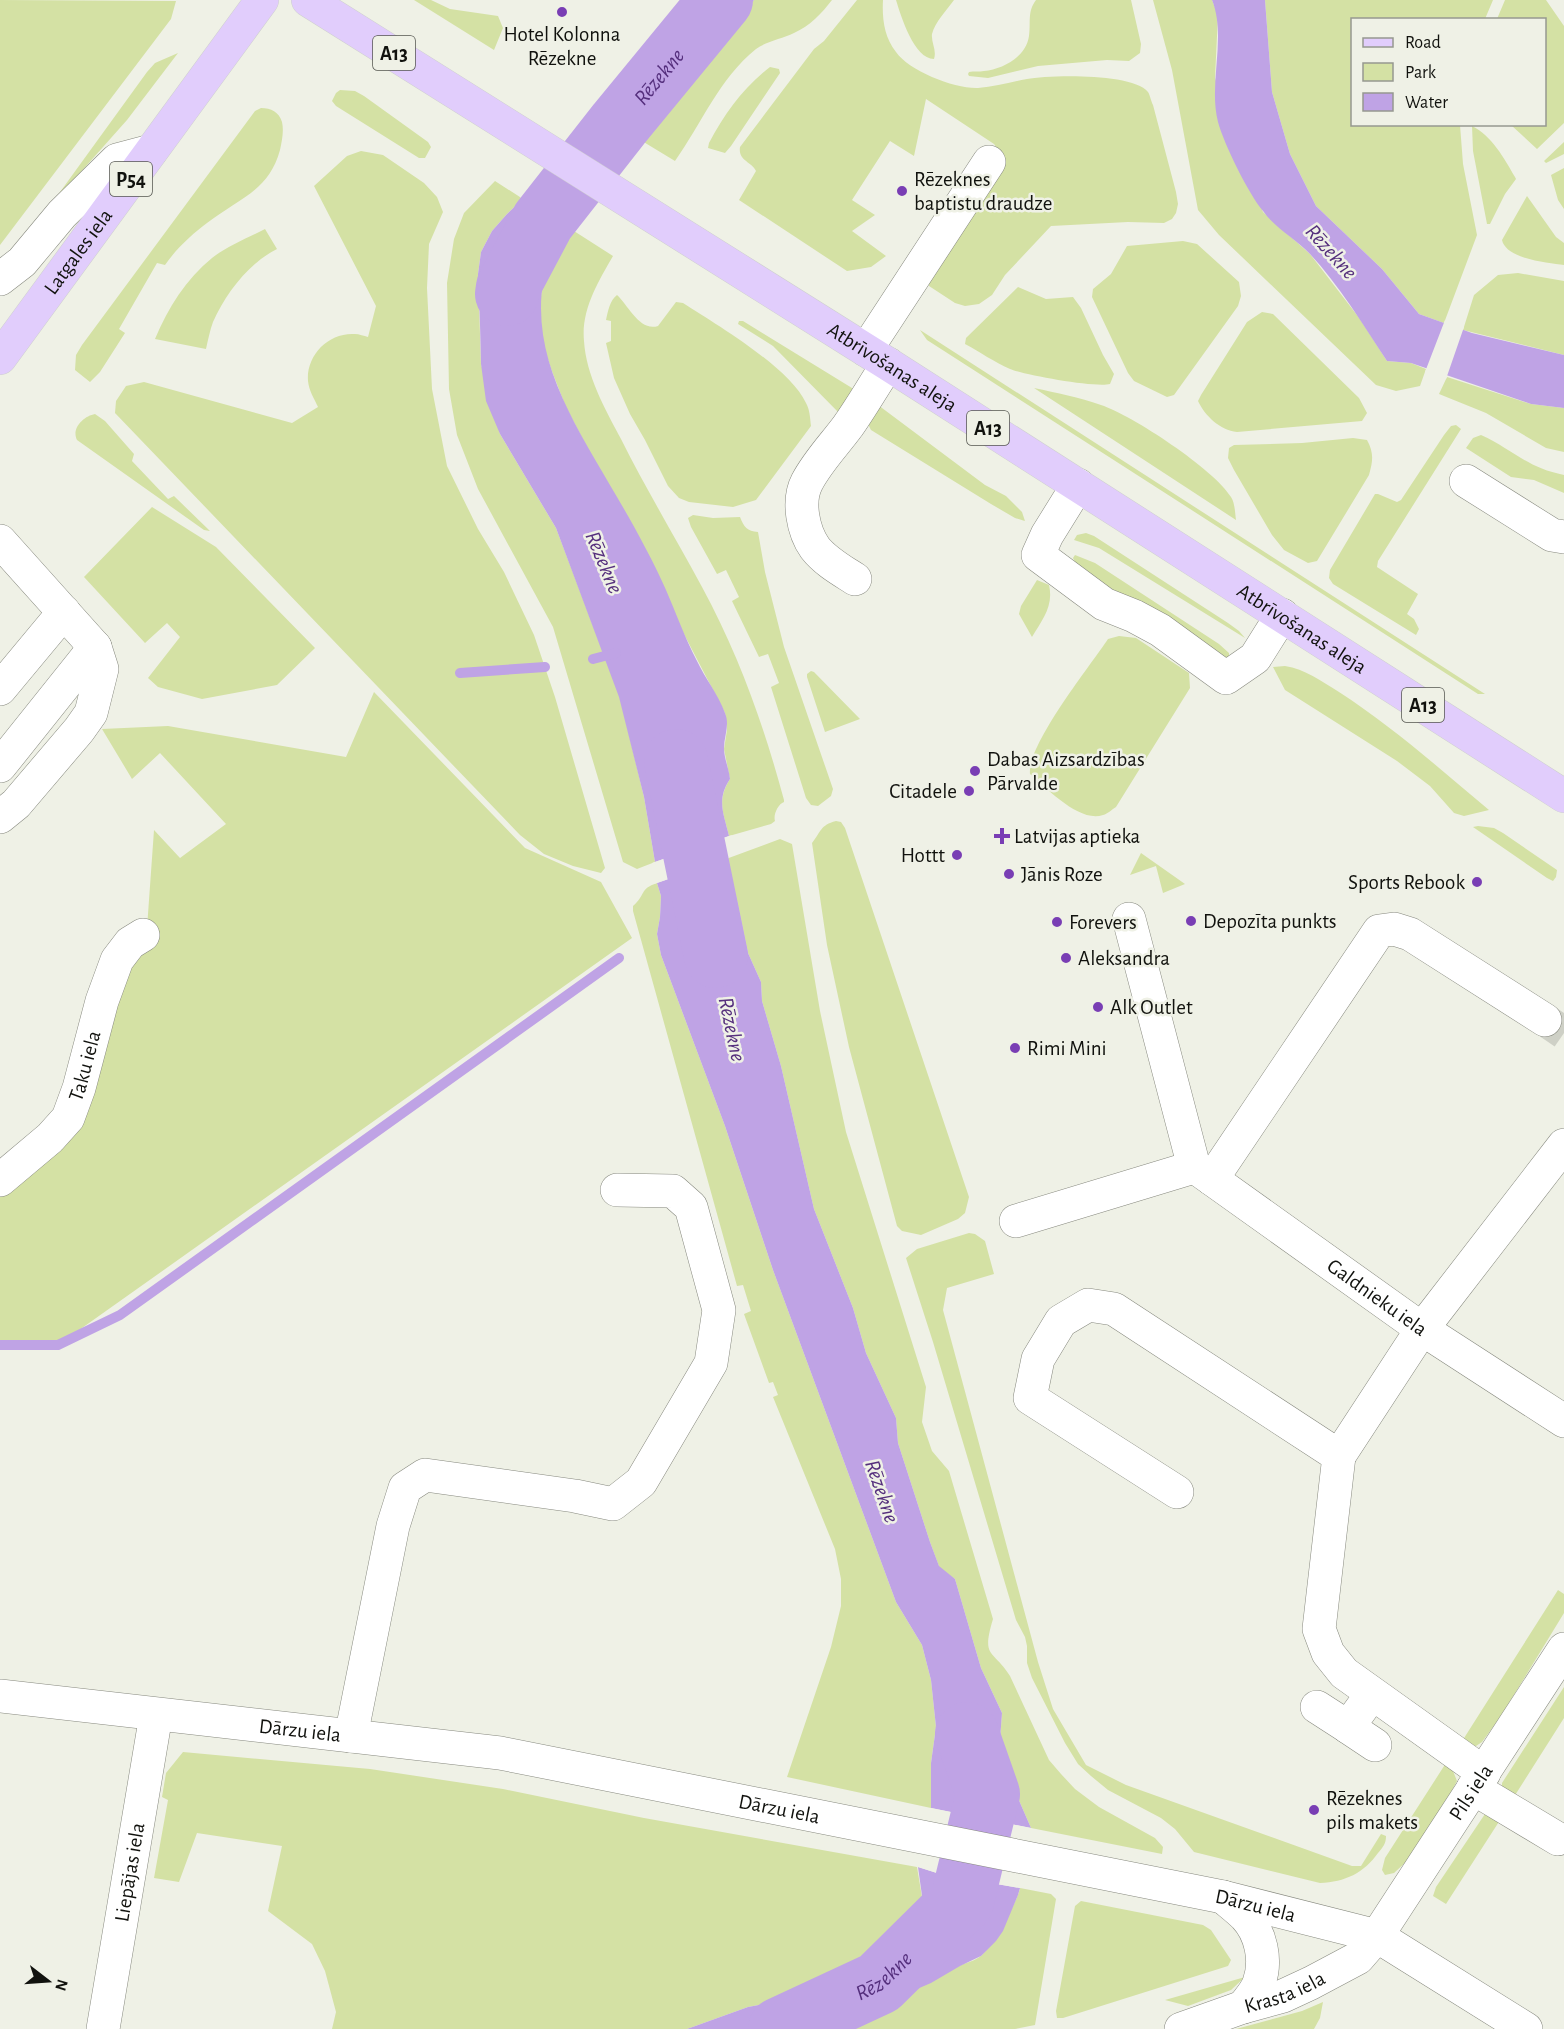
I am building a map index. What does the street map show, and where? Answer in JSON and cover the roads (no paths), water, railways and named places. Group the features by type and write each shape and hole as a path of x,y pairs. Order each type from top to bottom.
{"main road":[{"name":"Latgales iela","path":"0,358 262,0"},
{"name":"Atbrīvošanas aleja","path":"309,0 877,357 1564,796"}],"street":[{"path":"0,279 22,262 62,214 117,160 151,152"},
{"path":"855,579 833,565 815,548 806,530 802,508 805,485 821,458 847,427 877,357 989,162"},
{"path":"1466,481 1552,535 1564,537"},
{"path":"1078,485 1047,535 1038,555 1104,604 1161,630 1226,678 1255,658 1282,615"},
{"path":"0,541 95,647 102,669 91,712 79,730 16,804 0,818"},
{"path":"0,689 64,612"},
{"path":"0,766 95,647"},
{"path":"1129,919 1203,1173"},
{"path":"1016,1221 1203,1173 1379,931 1394,929 1410,934 1545,1020"},
{"name":"Taku iela","path":"0,1180 50,1138 68,1118 79,1088 102,1001 117,960 130,943 143,935"},
{"path":"1558,1839 1478,1780 1344,1673 1328,1653 1319,1629 1339,1455 1422,1329 1564,1145"},
{"name":"Galdnieku iela","path":"1203,1173 1422,1329 1564,1420"},
{"path":"351,1736 393,1526 405,1488 425,1475 575,1496 613,1504 641,1482 711,1363 719,1310 691,1207 673,1191 617,1190"},
{"path":"1177,1492 1030,1398 1038,1359 1061,1322 1088,1305 1114,1309 1339,1455"},
{"name":"Pils iela","path":"1377,1936 1564,1649"},
{"path":"1348,1727 1372,1694"},
{"name":"Dārzu iela","path":"0,1696 500,1753 1223,1897 1377,1936 1526,2029"},
{"path":"1317,1707 1375,1745"},
{"name":"Liepājas iela","path":"103,2029 156,1715"},
{"path":"1223,1897 1245,1916 1263,1953 1260,1981 1243,2007"},
{"name":"Krasta iela","path":"1191,2028 1243,2007 1282,1996 1333,1973 1358,1958 1377,1936"}],"water":[{"path":"682,0 754,0 705,57 642,141 593,110 661,29"},
{"path":"1212,0 1265,0 1272,92 1290,154 1316,206 1382,269 1419,314 1472,333 1564,355 1564,408 1531,404 1411,363 1387,361 1351,306 1321,266 1268,217 1250,193 1237,168 1225,143 1215,107 1218,29"},
{"path":"523,199 563,224 547,264 541,302 544,338 553,373 567,407 651,559 700,667 719,699 726,717 724,752 730,779 722,800 729,836 655,862 644,797 619,697 556,528 500,434 486,401 481,364 478,274 481,252 492,231"},
{"path":"726,859 748,953 761,982 762,1001 781,1066 814,1209 853,1308 866,1353 896,1418 898,1443 930,1542 939,1566 955,1579 981,1668 1002,1713 1000,1740 1011,1782 1031,1828 931,1808 931,1763 936,1727 931,1680 922,1645 896,1602 773,1270 725,1126 661,955 657,934 661,896 657,883"},
{"path":"918,1867 940,1874 1020,1888 1003,1931 981,1956 931,1983 834,2029 687,2029 748,2007 786,2000 832,1977 911,1928 923,1903"}],"waterway":[{"name":"Rēzekne","path":"507,294 508,287 543,221 721,0"},
{"path":"593,659 616,653"},
{"path":"460,673 545,667"},
{"name":"Rēzekne","path":"676,761 716,956"},
{"path":"0,1345 58,1345 120,1315 619,958"},
{"name":"Rēzekne","path":"780,2029 879,1983 962,1901 988,1794 967,1734"}],"tunnel":[{"path":"1545,1020 1564,1033"}],"place":[{"name":"Hotel Kolonna Rēzekne","path":"562,12"},
{"name":"Rēzeknes baptistu draudze","path":"902,191"},
{"name":"Dabas Aizsardzības Pārvalde","path":"975,771"},
{"name":"Citadele","path":"969,791"},
{"name":"Latvijas aptieka","path":"1002,836"},
{"name":"Hottt","path":"957,855"},
{"name":"Jānis Roze","path":"1009,874"},
{"name":"Sports Rebook","path":"1477,882"},
{"name":"Depozīta punkts","path":"1191,921"},
{"name":"Forevers","path":"1057,922"},
{"name":"Aleksandra","path":"1066,958"},
{"name":"Alk Outlet","path":"1098,1007"},
{"name":"Rimi Mini","path":"1015,1048"},
{"name":"Rēzeknes pils makets","path":"1314,1810"}]}
